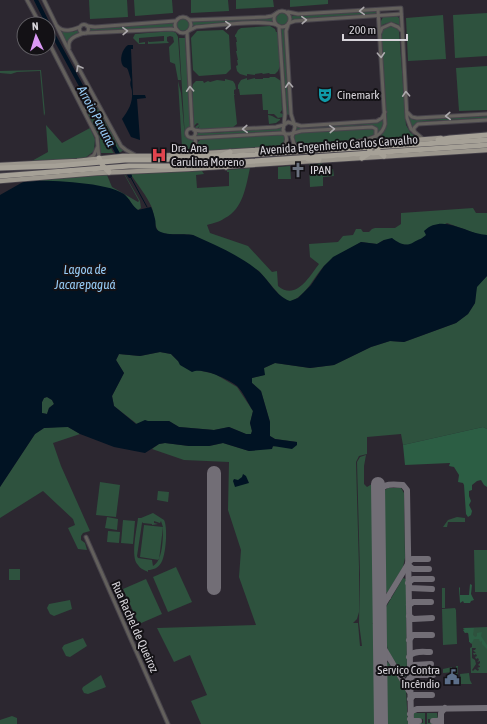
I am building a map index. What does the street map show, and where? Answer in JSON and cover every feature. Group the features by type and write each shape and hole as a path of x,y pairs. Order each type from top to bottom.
{"highway":[{"name":"Avenida Engenheiro Carlos Carvalho","path":"423,142 486,137"},
{"name":"Avenida Engenheiro Carlos Carvalho","path":"0,176 104,167 119,169 179,166 297,157 370,150 450,138 486,137"},
{"path":"384,156 378,149 381,143 406,140"},
{"path":"362,158 370,150 368,145 364,143"},
{"name":"Avenida Engenheiro Carlos Carvalho","path":"378,149 487,145"},
{"path":"262,150 324,150"},
{"name":"Avenida Engenheiro Carlos Carvalho","path":"0,166 41,167 95,163 100,160 124,158 166,160 324,150 370,150"},
{"path":"226,167 220,160 222,156 230,152"},
{"path":"172,170 179,166 179,158 173,155"},
{"path":"138,158 159,156"},
{"path":"297,157 319,160"},
{"path":"100,160 104,167 110,172"},
{"path":"77,161 95,163"},
{"path":"48,172 63,175"}],"main road":[{"name":"Avenida Engenheiro Carlos Carvalho","path":"159,156 406,140 423,142"},
{"name":"Avenida Engenheiro Carlos Carvalho","path":"130,168 172,170 487,150"},
{"name":"Avenida Engenheiro Carlos Carvalho","path":"0,166 100,160"},
{"name":"Avenida Engenheiro Carlos Carvalho","path":"0,181 110,172 119,169"}],"street":[{"path":"27,0 36,16"},
{"path":"44,0 50,16"},
{"path":"56,24 61,29 71,30 80,27 83,24 95,27 176,21 181,17 187,17 190,20 266,17 283,11 298,14 401,8 408,125 423,142"},
{"path":"345,144 376,136 381,133 386,120 384,112 378,10"},
{"path":"288,12 290,17 286,31 291,114 295,127 292,137 293,143 298,147"},
{"path":"277,13 274,19 278,25 285,114 283,130 287,142 283,148"},
{"path":"70,53 68,45 69,41 74,37 85,33 171,29 182,33 196,27 270,22 284,26 295,21 402,14"},
{"path":"190,20 191,26 188,31 193,129 198,149 204,153"},
{"path":"176,21 175,26 177,30"},
{"path":"380,35 382,28 391,24 398,27 402,31 402,35"},
{"path":"85,33 88,30 87,26"},
{"path":"56,27 121,146 138,158"},
{"path":"80,27 79,31 85,33"},
{"path":"56,56 97,137 100,160"},
{"path":"82,109 86,110 94,107 96,100"},
{"path":"406,111 412,117 417,118 487,114"},
{"path":"376,136 376,129 372,127 294,132 290,134 277,133 204,137 188,136 187,132 188,129 201,132 276,127 284,125 288,122 301,126 377,121 382,118 384,112"},
{"path":"285,114 288,116 291,114"},
{"path":"414,133 414,128 418,124 487,120"},
{"path":"196,144 198,140 204,137"},
{"path":"85,160 94,155 98,146"},
{"name":"Rua Rachel de Queiroz","path":"86,537 168,724"}],"green space":[{"path":"89,0 127,0 128,17 90,19"},
{"path":"134,0 172,0 173,13 135,16"},
{"path":"191,0 228,0 229,11 191,13"},
{"path":"236,0 273,0 274,7 236,9"},
{"path":"290,0 328,0 328,4 290,7"},
{"path":"282,11 287,13 289,18 287,23 282,25 277,23 275,18 277,13"},
{"path":"377,12 375,14 292,20 291,16"},
{"path":"487,13 487,56 455,58 453,15"},
{"path":"443,15 446,59 408,61 406,18"},
{"path":"397,16 399,18 400,26 395,23 390,23 381,26 383,17"},
{"path":"183,17 188,19 190,24 188,29 183,31 178,29 176,24 178,19"},
{"path":"273,17 273,21 192,26 192,22"},
{"path":"174,23 174,27 89,32 90,29"},
{"path":"270,26 278,32 280,66 278,71 275,74 247,74 247,76 240,74 237,71 236,66 238,65 238,60 235,35 238,30 241,28"},
{"path":"392,26 397,28 399,31 406,125 410,132 416,137 374,140 382,133 386,124 381,33 384,28"},
{"path":"285,27 289,114 288,115 281,28"},
{"path":"77,30 79,33 71,37 66,44 60,31 73,32"},
{"path":"223,30 229,35 231,69 226,74 199,76 193,70 191,38 197,31"},
{"path":"172,31 176,33 178,37 181,80 178,80 175,64 170,62 169,47 174,42 173,37 167,37 167,41 169,43 148,44 148,41 164,41 164,36 139,38 139,43 145,42 145,44 139,44 133,38 135,34"},
{"path":"179,38 185,38 191,127 185,134 187,138 194,139 196,150 180,150 182,147 178,81 181,93 185,138"},
{"path":"487,66 487,110 459,111 456,68"},
{"path":"41,70 44,116 40,71 17,72 11,74 0,73 0,71"},
{"path":"275,77 281,81 282,110 280,113 283,114 283,117 278,118 274,114 268,114 268,110 263,110 262,94 240,95 238,89 238,85 241,80 247,78 247,80"},
{"path":"225,79 233,81 235,84 236,89 234,90 234,95 237,124 232,128 202,131 198,129 200,125 197,129 195,127 199,124 197,123 194,126 193,84 196,81 203,81 204,83 217,80 225,81"},
{"path":"98,108 118,143 124,150 119,153 95,109"},
{"path":"91,112 114,153 100,153 100,139 87,114"},
{"path":"268,115 280,120 276,123 269,124"},
{"path":"487,116 487,118 425,121 416,124 412,129 409,117 414,120 425,120"},
{"path":"384,119 383,128 379,133 376,127 367,125 296,130 296,127 367,124 379,122"},
{"path":"46,125 62,143 90,128 95,139 94,151 85,158 30,162 48,152"},
{"path":"281,128 281,131 196,136 197,132 211,133"},
{"path":"375,129 375,135 366,139 296,144 293,137 296,133"},
{"path":"284,135 286,140 283,146 203,151 198,145 198,142 202,138"},
{"path":"322,163 323,170 333,169 334,176 323,177 323,186 310,187 309,164"},
{"path":"290,166 291,179 278,179 278,167"},
{"path":"250,168 243,196 236,209 223,219 207,225 210,233 248,246 272,272 277,271 278,286 285,290 291,291 302,286 319,264 310,257 309,244 338,242 343,236 353,235 356,229 361,229 363,232 369,232 375,228 395,228 401,224 401,213 473,208 476,213 487,213 487,235 480,235 447,223 422,239 409,245 384,240 377,244 361,242 327,263 306,291 290,302 283,299 259,271 193,235 166,234 159,232 156,228 152,208 130,173 202,171 204,174 196,175 197,188 229,186 229,172 227,172 227,170"},
{"path":"124,173 140,201 141,208 138,210 134,208 129,199 32,180","holes":["124,174 139,201 138,202 112,187 107,175"]},
{"path":"487,276 487,429 483,427 403,445 401,434 367,437 367,454 359,456 356,462 359,612 357,619 353,623 358,623 360,646 362,646 359,623 360,574 357,462 360,457 366,455 364,466 364,484 367,487 372,484 374,623 372,624 374,624 376,724 201,724 191,701 207,695 190,655 174,662 157,628 256,625 239,577 241,550 228,510 229,462 184,460 152,449 159,444 165,443 189,446 209,446 223,443 249,451 297,442 275,439 270,436 270,422 261,391 252,383 252,378 264,375 264,368 275,363 310,368 334,365 371,347 390,341 404,342 456,323 468,314 475,303 476,287"},
{"path":"160,352 171,354 178,361 197,370 215,374 237,387 253,411 250,423 252,431 251,434 246,434 229,427 214,430 179,427 169,421 148,421 137,424 114,406 112,396 124,373 116,360 119,354 140,356"},
{"path":"47,397 52,400 54,404 49,408 47,414 41,413 42,402 44,398"},
{"path":"68,427 80,434 53,443 61,466 90,531 83,533 81,536 81,540 85,543 87,550 78,549 68,528 75,525 73,519 43,491 0,518 0,487 35,434 44,428"},
{"path":"483,427 487,429 487,487 481,480 472,485 472,490 469,491 471,501 469,505 472,511 471,515 468,517 466,514 464,485 463,483 458,482 459,475 454,467 449,466 450,463 405,465 403,445"},
{"path":"100,482 120,485 116,517 96,515"},
{"path":"388,488 401,488 404,493 405,558 403,567 387,593 385,591 384,495 385,490"},
{"path":"158,491 169,492 168,502 157,500"},
{"path":"153,513 164,520 166,529 163,559 158,566 154,569 148,570 148,572 139,566 134,556 138,518","holes":["154,521 160,523 161,521 163,527 162,549 159,560 153,566 152,560 138,558 137,556 143,522 152,525 158,524 154,523"]},
{"path":"107,517 118,519 117,530 105,528"},
{"path":"457,517 465,518 465,522 448,522 447,527 443,527 448,520"},
{"path":"123,520 135,521 133,544 121,543"},
{"path":"144,525 163,527 158,560 140,557"},
{"path":"108,531 120,532 119,543 107,542"},
{"path":"474,550 487,550 487,592 475,592"},
{"path":"176,567 192,602 168,612 153,577"},
{"path":"9,569 20,569 20,580 9,580"},
{"path":"403,578 406,579 407,675 405,677 388,651 386,641 386,607"},
{"path":"146,579 162,614 139,624 123,589"},
{"path":"470,584 472,585 471,594 474,600 470,603 464,603 463,601 460,603 459,588 460,587 460,595 469,595"},
{"path":"442,588 445,588 445,608 442,608"},
{"path":"70,600 72,609 54,616 50,614 47,608 49,604"},
{"path":"455,608 457,644 443,645 442,609"},
{"path":"487,627 487,673 471,673 470,648 472,647 472,644 470,643 468,633 465,633 463,628","holes":["472,648 476,648 473,650 476,653 473,653 474,655 476,654 477,656 475,657 479,660 477,662 480,661 478,665 480,667 477,668 479,669 478,671 475,669 473,671 472,670 476,664 475,660 472,658"]},
{"path":"464,628 474,628 473,635 475,637 477,636 477,633 482,632 481,636 487,645 487,649 479,639 474,639 472,643 469,642 469,634 467,632 465,633 463,630 465,630"},
{"path":"83,638 87,646 70,657 66,656 62,648 64,645"},
{"path":"388,662 406,691 408,724 387,724 386,665"},
{"path":"456,666 458,666 457,682 455,684 444,685 444,683 455,682 455,672 443,673 443,669 452,667 452,669 456,669"},
{"path":"469,673 472,684 461,684 460,674"},
{"path":"101,675 106,687 88,694 84,693 82,689 83,687"},
{"path":"414,713 425,713 425,724 414,724 414,722 423,723 423,719 414,720"},
{"path":"427,713 437,713 438,720 428,719 428,723 438,722 438,724 427,724"},
{"path":"12,716 17,718 17,724 0,724 0,720"}],"water":[{"path":"128,45 133,45 133,49 131,49 133,95 145,95 146,98 137,99 140,140 131,137 122,119 130,107 132,100 131,80 127,68 123,66 121,61 123,52"},
{"name":"Lagoa de Jacarepaguá","path":"32,180 66,182 93,185 116,190 124,194 138,210 151,207 158,231 167,234 193,235 234,254 261,273 280,295 290,301 298,298 311,285 324,266 333,257 361,242 377,244 392,238 406,245 411,244 425,236 424,231 431,226 439,224 447,224 487,235 487,276 477,287 475,303 468,314 456,323 404,342 390,341 371,347 334,365 310,368 275,363 264,368 265,375 252,378 252,383 261,391 270,422 270,436 275,439 297,442 297,445 292,449 273,446 272,449 249,451 223,443 209,446 189,446 165,443 159,444 145,453 114,447 80,434 68,427 44,428 35,434 0,487 0,195 23,182","holes":["160,352 171,354 180,365 192,372 208,372 237,386 253,411 250,423 252,431 251,434 246,434 229,427 214,430 179,427 169,421 145,420 136,424 114,406 112,396 124,373 116,360 119,354 140,356","47,397 52,400 54,404 49,408 47,414 42,413 42,402 44,398"]},
{"path":"243,474 246,476 249,483 235,487 233,481 234,479 238,480"}],"waterway":[{"name":"Arroio Pavuna","path":"36,0 44,16"},
{"name":"Arroio Pavuna","path":"56,40 130,176"},
{"name":"Arroio Pavuna","path":"130,176 147,207"}],"taxiway":[{"path":"378,492 383,487 392,484 403,485 407,490 411,724"},
{"path":"408,563 412,559 428,559"},
{"path":"380,616 383,605 408,564"},
{"path":"408,565 413,569 429,569"},
{"path":"408,583 413,579 432,579"},
{"path":"409,585 410,588 432,589"},
{"path":"379,591 382,598 386,599 388,597"},
{"path":"409,605 413,602 431,602"},
{"path":"409,616 413,619 432,618"},
{"path":"409,640 413,635 432,635"},
{"path":"380,642 409,691"},
{"path":"409,657 416,652 430,652"},
{"path":"381,666 383,657 386,656 389,658"},
{"path":"410,668 414,665 431,664"},
{"path":"408,680 414,675 433,675"},
{"path":"410,689 414,685 433,685"},
{"path":"410,699 414,695 432,695"},
{"path":"441,724 441,713 445,708"},
{"path":"410,714 412,711 417,709 487,708"},
{"path":"410,719 413,721 419,721"},
{"path":"433,721 438,721 441,719"}],"runway":[{"path":"214,473 214,588"},
{"path":"378,484 381,724"}],"place":[{"name":"Cinemark","path":"325,95"},
{"name":"Dra. Ana Carulina Moreno","path":"159,155"},
{"name":"IPAN","path":"298,170"},
{"name":"Serviço Contra Incêndio","path":"452,677"}]}
